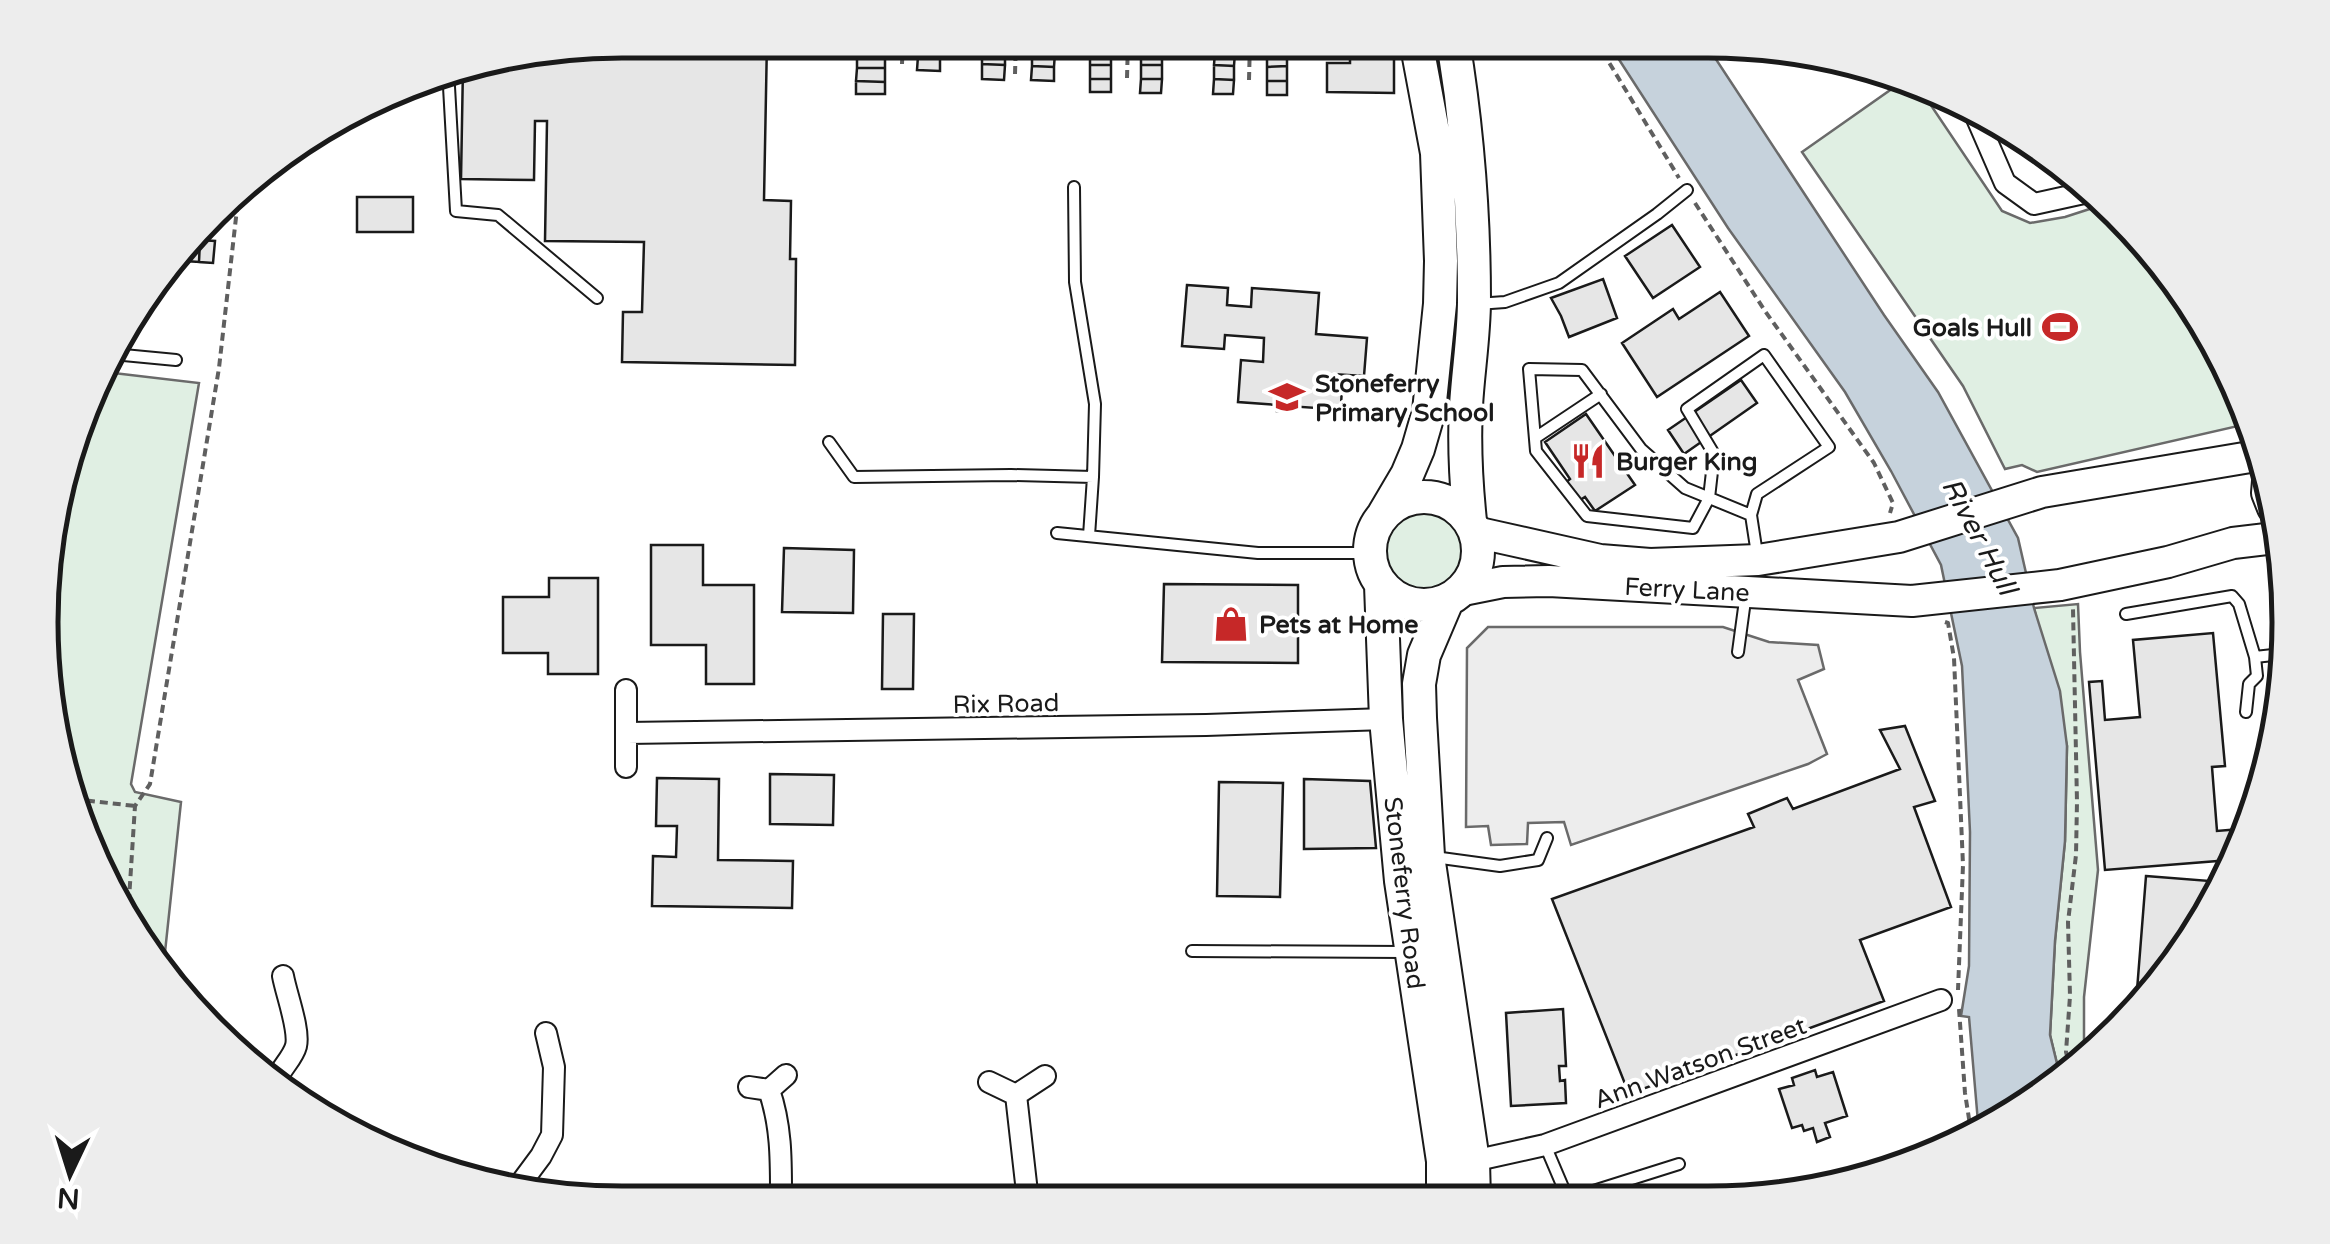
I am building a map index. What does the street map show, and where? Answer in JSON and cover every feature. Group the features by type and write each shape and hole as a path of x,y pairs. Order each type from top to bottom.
{"highway":[{"path":"1419,58 1437,153 1440,304 1429,411 1407,475 1371,539 1375,569 1394,597 1411,604 1430,605 1455,595 1472,577 1479,547 1466,485 1466,408 1474,304 1470,192 1455,58"},
{"path":"1384,514 1412,498 1428,497 1445,500 1459,509 1472,526"},
{"name":"Stoneferry Road","path":"1375,569 1399,864 1443,1186"},
{"name":"Stoneferry Road","path":"1455,595 1424,655 1420,684 1428,856 1474,1186"}],"main road":[{"name":"Ferry Lane","path":"1472,526 1600,560 1650,564 1758,560 2042,492 2248,457"},
{"path":"2070,582 2168,562 2232,543 2266,539"},
{"name":"Ferry Lane","path":"1455,595 1503,582 1549,581 1746,592 1921,610 2070,582"}],"street":[{"path":"1981,128 2005,183 2034,204 2076,195"},
{"path":"626,690 626,767"},
{"name":"Rix Road","path":"627,733 1386,720"},
{"path":"281,1072 296,1046 295,1018 282,976"},
{"name":"Ann Watson Street","path":"1473,1160 1546,1145 1942,1000"},
{"path":"525,1178 552,1135 554,1067 546,1033"},
{"path":"781,1186 778,1113 759,1088 786,1075"},
{"path":"1016,1095 1045,1076"},
{"path":"989,1082 1016,1095"},
{"path":"1016,1095 1026,1186"}],"lane":[{"path":"449,85 456,211 498,216 597,298"},
{"path":"1074,187 1075,282 1094,404 1089,536"},
{"path":"1474,304 1505,302 1559,283 1687,190"},
{"path":"125,355 176,360"},
{"path":"1751,515 1709,498 1685,488 1641,448 1582,370 1529,369 1536,451 1587,516 1694,528 1709,498 1714,454 1688,409 1764,355 1829,447 1756,494 1751,515 1758,560"},
{"path":"1534,438 1601,394"},
{"path":"829,442 854,477 1093,478"},
{"path":"1057,533 1375,569"},
{"path":"1738,652 1746,592"},
{"path":"2126,614 2232,596 2238,604 2258,676 2248,684 2246,712"},
{"path":"2255,657 2271,655"},
{"path":"1428,856 1500,866 1538,860 1548,838"},
{"path":"1192,951 1412,952"},
{"path":"1546,1145 1563,1186"},
{"path":"1609,1186 1679,1164"}],"path":[{"path":"902,58 902,64"},
{"path":"1015,58 1015,74"},
{"path":"1127,78 1128,58"},
{"path":"1248,80 1249,58"},
{"path":"1606,58 1765,312 1874,464 1893,503 1894,526"},
{"path":"129,897 135,806 150,784 219,368 236,211"},
{"path":"2067,1057 2068,922 2077,802 2070,582"},
{"path":"1921,610 1948,623 1954,658 1963,866 1958,996 1969,1122"},
{"path":"86,800 135,806"}],"green space":[{"name":"Goals Hull","path":"1893,88 1929,102 2002,211 2030,223 2091,208 2107,223 2177,308 2214,372 2237,426 2037,472 2022,465 2005,469 1963,386 1802,152"},
{"path":"115,373 199,383 131,784 135,792 181,802 165,953 133,904 100,838 77,768 62,696 58,622 62,548 87,441"},
{"path":"1424,509 1440,512 1454,521 1463,535 1463,567 1454,581 1440,590 1424,593 1408,590 1394,581 1385,567 1382,551 1385,535 1394,521 1408,512"},
{"path":"2078,604 2098,870 2084,997 2084,1042 2057,1065 2050,1035 2065,841 2067,746 2034,608"}],"shaded area":[{"path":"1488,627 1723,627 1769,642 1818,645 1824,669 1798,680 1827,754 1808,764 1571,845 1564,822 1528,823 1527,844 1491,845 1488,826 1466,827 1467,648"}],"water":[{"name":"River Hull","path":"1618,58 1715,58 1938,392 2018,538 2034,608 2060,691 2067,746 2065,841 2050,1035 2057,1065 1978,1118 1969,1017 1961,1016 1969,966 1970,832 1962,666 1941,565 1845,392 1728,228"}],"building":[{"path":"767,58 764,200 791,201 790,259 796,259 795,365 622,362 623,312 642,312 644,242 545,241 547,121 535,121 534,180 461,179 463,81 512,68 585,59"},
{"path":"857,58 885,58 885,68 857,68"},
{"path":"918,58 940,58 940,71 917,70"},
{"path":"982,58 1005,58 1005,65 982,64"},
{"path":"1032,58 1055,58 1054,67 1032,66"},
{"path":"1090,58 1111,58 1111,65 1090,65"},
{"path":"1141,58 1162,58 1162,65 1141,65"},
{"path":"1214,58 1235,58 1234,66 1214,65"},
{"path":"1267,58 1287,58 1287,66 1267,67"},
{"path":"1350,58 1394,58 1394,93 1327,92 1327,63 1350,63"},
{"path":"982,64 1005,65 1004,80 982,79"},
{"path":"1090,65 1111,65 1111,79 1090,79"},
{"path":"1141,65 1162,65 1162,79 1141,79"},
{"path":"1214,65 1234,66 1234,80 1214,79"},
{"path":"1032,66 1054,67 1054,81 1031,80"},
{"path":"1287,66 1287,81 1267,81 1267,67"},
{"path":"857,68 885,68 885,82 856,81"},
{"path":"1090,79 1111,79 1111,92 1090,92"},
{"path":"1141,79 1162,79 1161,93 1140,93"},
{"path":"1214,79 1234,80 1233,94 1213,94"},
{"path":"856,81 885,82 885,94 856,94"},
{"path":"1267,81 1287,81 1287,95 1267,95"},
{"path":"357,197 413,197 413,232 357,232"},
{"path":"1672,225 1700,267 1653,298 1625,256"},
{"path":"207,240 215,241 213,263 199,262 200,248"},
{"path":"200,248 199,262 188,261"},
{"path":"1603,279 1617,318 1569,337 1551,298"},
{"path":"1187,285 1228,288 1227,305 1251,307 1252,288 1319,293 1316,334 1367,338 1364,376 1333,374 1332,386 1342,386 1341,406 1331,405 1331,409 1288,406 1288,411 1277,411 1278,405 1238,402 1241,360 1263,362 1264,338 1225,335 1224,349 1182,346"},
{"path":"1720,292 1749,336 1657,397 1622,343 1673,309 1679,319"},
{"path":"1741,380 1757,403 1684,454 1668,430"},
{"name":"Burger King","path":"1586,414 1635,485 1595,511 1585,497 1577,502 1564,484 1570,479 1545,442"},
{"path":"651,545 703,545 703,585 754,585 754,684 706,684 706,645 651,645"},
{"path":"784,548 854,550 853,613 782,612"},
{"path":"549,578 598,578 598,674 548,674 548,653 503,653 503,597 549,597"},
{"name":"Pets at Home","path":"1164,584 1298,585 1298,663 1162,662"},
{"path":"883,614 914,614 913,689 882,689"},
{"path":"2213,633 2225,766 2212,767 2217,831 2233,830 2219,861 2105,870 2089,682 2102,681 2105,720 2140,717 2133,640"},
{"path":"1905,726 1935,801 1914,807 1951,907 1860,940 1884,1001 1629,1094 1552,899 1754,827 1748,814 1787,798 1793,809 1900,769 1880,730"},
{"path":"770,774 834,775 833,825 770,824"},
{"path":"657,778 719,779 718,860 793,861 792,908 652,906 653,856 676,857 677,826 656,826"},
{"path":"1304,779 1370,781 1376,848 1304,849"},
{"path":"1219,782 1283,783 1280,897 1217,896"},
{"path":"2146,876 2209,881 2177,936 2137,988"},
{"path":"1563,1009 1566,1066 1559,1066 1560,1081 1565,1080 1566,1103 1511,1106 1506,1013"},
{"path":"1815,1070 1817,1077 1833,1072 1847,1116 1825,1123 1830,1137 1817,1142 1813,1128 1792,1128 1779,1089 1794,1085 1792,1078"}],"place":[{"name":"Goals Hull","path":"2060,327"},
{"name":"Stoneferry Primary School","path":"1287,397"},
{"name":"Burger King","path":"1588,461"},
{"name":"Pets at Home","path":"1231,624"}]}
